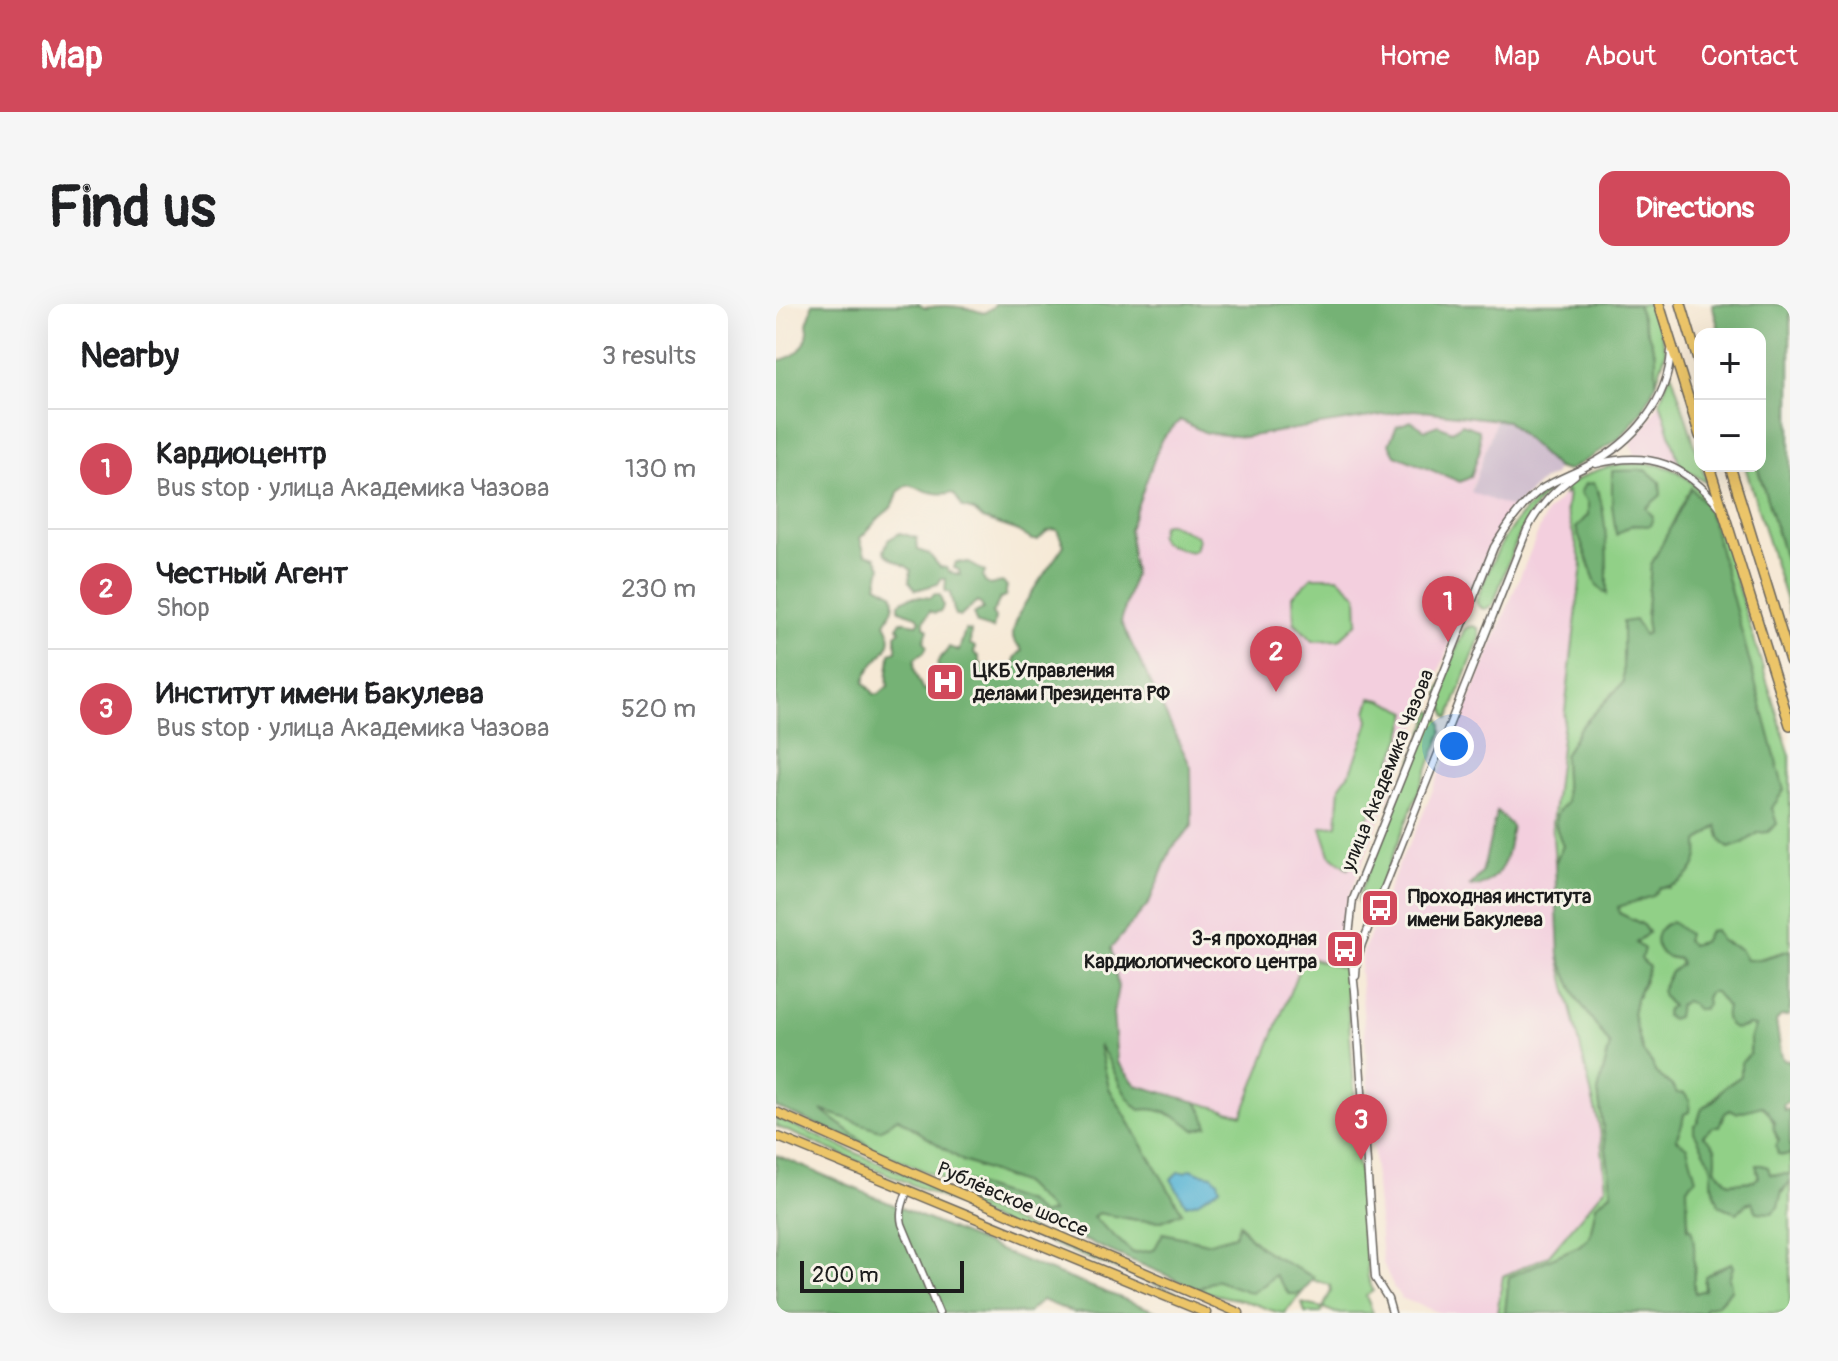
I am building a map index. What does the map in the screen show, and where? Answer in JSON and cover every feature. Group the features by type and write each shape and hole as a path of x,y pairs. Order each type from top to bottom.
{"highway":[{"path":"1659,304 1694,417"},
{"path":"1681,304 1694,347"},
{"path":"1711,472 1790,725"},
{"path":"1732,472 1790,661"}],"main road":[{"name":"Рублёвское шоссе","path":"776,1112 1239,1313"},
{"name":"Рублёвское шоссе","path":"776,1136 1206,1313"}],"street":[{"name":"улица Академика Чазова","path":"1355,991 1357,961 1362,944 1527,530 1537,510 1549,497 1627,441 1647,417 1670,369 1671,344"},
{"name":"улица Академика Чазова","path":"1392,1313 1388,1299 1375,1278 1349,936 1353,899 1494,547 1515,515 1539,491 1562,477 1616,459 1658,461 1677,468 1707,491 1724,511"},
{"path":"907,1191 900,1215 902,1224 939,1313"}],"shaded area":[{"path":"1660,401 1680,466 1653,456 1635,455 1631,443"},
{"path":"1414,410 1496,420 1471,491 1513,508 1489,546 1348,899 1343,916 1345,969 1304,957 1242,1116 1136,1085 1117,1062 1113,1013 1118,987 1111,948 1149,903 1171,849 1192,826 1191,767 1121,622 1134,574 1129,529 1161,440 1180,420 1206,433 1245,437"},
{"path":"1496,420 1508,421 1557,468 1554,475 1542,481 1513,508 1471,492"},
{"path":"1568,491 1566,510 1582,563 1552,824 1559,957 1600,1130 1606,1187 1548,1256 1503,1276 1497,1313 1440,1313 1401,1298 1383,1263 1360,971 1363,951 1416,831 1546,513"}],"green space":[{"name":"ЦКБ Управления делами Президента РФ","path":"812,304 918,304 925,308 954,306 984,313 995,304 1637,304 1656,355 1656,384 1642,411 1621,437 1567,471 1557,468 1507,421 1414,410 1245,437 1206,433 1180,420 1161,440 1129,529 1134,574 1121,622 1191,767 1192,826 1171,849 1149,903 1111,948 1118,987 1113,1013 1117,1062 1136,1085 1197,1102 1208,1126 1195,1130 1169,1114 1140,1110 1127,1096 1099,1045 1109,1088 1182,1212 1162,1221 1098,1213 1093,1217 1133,1253 1154,1250 1163,1233 1207,1243 1235,1235 1239,1224 1263,1249 1314,1277 1299,1294 1289,1294 1275,1275 1252,1293 1215,1280 1198,1289 956,1185 967,1182 1027,1202 1041,1215 1052,1212 1024,1184 963,1161 898,1118 880,1130 821,1110 872,1148 776,1107 776,361 788,358 801,348 807,338","holes":["908,485 942,494 952,493 963,508 1032,540 1038,540 1048,531 1057,530 1064,545 1023,607 1013,631 1014,640 1022,650 1015,658 1014,670 1001,679 994,670 979,662 979,657 974,653 975,647 970,644 971,631 965,630 959,651 949,647 937,664 939,675 929,689 923,690 914,663 927,646 924,641 928,630 924,621 930,611 941,611 943,606 940,595 935,594 930,598 909,598 899,604 899,610 920,620 917,624 901,621 898,626 896,651 890,653 888,686 879,694 874,694 864,682 890,640 885,623 894,601 892,593 877,585 881,567 876,557 865,554 860,538 891,507 898,492"]},
{"path":"1637,304 1652,304 1666,351 1656,384 1656,355"},
{"path":"1712,304 1790,304 1790,575 1759,472 1766,472 1766,328 1718,328"},
{"path":"1671,371 1694,443 1694,472 1703,472 1707,483 1680,466 1660,401"},
{"path":"1411,421 1425,430 1438,425 1452,431 1462,424 1479,430 1480,449 1471,477 1460,482 1395,455 1389,444 1397,426"},
{"path":"1621,464 1659,465 1682,474 1699,490 1712,510 1790,756 1790,950 1752,961 1745,960 1709,931 1703,942 1691,945 1686,940 1656,939 1660,952 1679,959 1681,965 1670,975 1665,986 1663,996 1672,1006 1685,1001 1692,1004 1706,998 1709,992 1716,992 1742,1028 1755,1025 1750,1054 1741,1063 1741,1076 1702,1108 1694,1126 1712,1167 1711,1181 1742,1209 1752,1202 1757,1212 1768,1209 1790,1182 1790,1313 1704,1313 1705,1308 1717,1305 1731,1290 1731,1263 1713,1271 1704,1281 1705,1290 1695,1294 1695,1267 1676,1139 1684,1113 1677,1093 1655,1072 1643,1052 1633,1014 1645,981 1636,943 1648,932 1642,924 1619,913 1618,906 1640,900 1660,887 1669,888 1698,856 1698,842 1717,825 1729,848 1777,824 1771,808 1784,790 1691,488 1651,565 1646,619 1648,633 1644,635 1623,622 1623,683 1579,729 1564,756 1566,803 1555,824 1563,846 1555,863 1552,824 1582,564 1566,510 1568,492 1564,495 1566,487 1579,479 1599,469","holes":["1599,492 1606,545 1607,593 1597,586 1576,528 1588,515 1588,503"]},
{"path":"1646,470 1660,482 1661,495 1646,508 1653,517 1650,526 1632,525 1616,535 1612,471"},
{"path":"1747,472 1759,472 1790,575 1790,614"},
{"path":"1594,483 1604,521 1607,594 1597,586 1576,528 1588,515 1588,503 1580,493 1585,484"},
{"path":"1555,484 1525,524 1493,605 1480,608 1476,601 1506,536 1526,509"},
{"path":"1691,488 1704,502 1712,521 1784,790 1772,808 1777,824 1768,832 1758,833 1729,848 1722,841 1717,826 1698,842 1696,863 1684,879 1660,887 1653,896 1618,907 1619,913 1642,924 1648,933 1636,943 1644,949 1641,959 1649,967 1633,1014 1643,1052 1655,1072 1690,1101 1689,1112 1684,1114 1676,1139 1687,1147 1696,1179 1687,1187 1688,1229 1691,1228 1694,1244 1695,1293 1705,1290 1705,1276 1731,1263 1731,1290 1717,1305 1705,1308 1704,1313 1505,1313 1509,1277 1579,1246 1590,1236 1596,1205 1612,1192 1598,1092 1610,1045 1577,998 1559,957 1555,863 1563,846 1556,828 1556,818 1566,803 1564,756 1579,729 1623,683 1623,622 1635,620 1644,635 1648,633 1646,619 1651,565"},
{"path":"1169,523 1197,536 1195,550 1190,552 1162,543 1159,536 1162,525"},
{"path":"900,533 917,538 918,550 929,554 940,567 950,572 960,575 959,570 954,568 956,562 969,563 985,572 985,582 990,585 1002,582 1007,586 1005,597 1000,599 992,614 995,618 993,629 977,624 973,614 983,609 976,602 960,617 955,615 950,593 945,591 946,579 916,590 909,581 911,570 884,551 888,540"},
{"path":"1312,577 1338,577 1357,595 1358,622 1339,640 1313,641 1294,622 1293,596"},
{"path":"1473,626 1478,628 1480,637 1449,718 1439,691 1464,630"},
{"path":"1371,698 1408,712 1402,735 1348,869 1330,855 1321,827 1337,825 1340,786 1352,769 1361,745 1369,721 1367,712"},
{"path":"1432,711 1438,714 1442,733 1373,904 1364,907 1358,902 1358,897"},
{"path":"1497,811 1512,826 1506,856 1500,870 1489,881 1480,886 1470,886 1482,873"},
{"path":"1672,922 1688,934 1686,940 1691,945 1703,942 1709,931 1715,930 1721,941 1740,949 1746,960 1758,960 1790,950 1790,1009 1788,1016 1781,1016 1776,1021 1783,1059 1790,1061 1790,1101 1783,1105 1785,1111 1790,1109 1790,1154 1778,1154 1776,1146 1779,1140 1773,1128 1774,1121 1762,1106 1736,1113 1730,1110 1724,1114 1719,1127 1713,1127 1703,1135 1715,1149 1715,1169 1729,1183 1754,1181 1759,1177 1756,1165 1768,1167 1770,1174 1790,1174 1790,1182 1772,1213 1757,1212 1752,1202 1737,1213 1719,1205 1711,1181 1712,1168 1694,1126 1702,1108 1741,1076 1741,1063 1750,1054 1750,1040 1755,1026 1736,1029 1730,1025 1726,1017 1727,1007 1715,992 1709,992 1703,1009 1696,1009 1685,1001 1679,1005 1677,1017 1671,1019 1665,1016 1672,1006 1661,990 1671,972 1681,964 1679,959 1667,957 1660,951 1656,941 1662,927"},
{"path":"1304,956 1345,969 1359,1153 1356,1157 1368,1277 1373,1291 1366,1296 1373,1313 1336,1313 1323,1308 1331,1291 1330,1285 1313,1280 1313,1277 1273,1255 1255,1242 1240,1224 1235,1235 1207,1243 1163,1234 1155,1251 1133,1253 1093,1217 1098,1213 1162,1221 1181,1212 1109,1088 1098,1042 1120,1085 1151,1108 1182,1119 1195,1130 1204,1115 1197,1102 1242,1115"},
{"path":"1559,957 1577,998 1610,1045 1598,1092 1612,1192 1596,1205 1590,1236 1579,1246 1509,1277 1505,1313 1497,1313 1503,1276 1548,1256 1606,1187 1600,1130"},
{"path":"1762,1106 1771,1117 1784,1155 1790,1154 1790,1174 1757,1171 1759,1178 1754,1181 1729,1183 1715,1168 1716,1156 1703,1135 1723,1120 1724,1114 1730,1110"},
{"path":"818,1108 880,1130 898,1118 963,1161 1024,1184 1053,1212 1041,1215 1027,1202 967,1182 956,1185 872,1148"},
{"path":"776,1118 1192,1299 1024,1233 776,1126"},
{"path":"776,1155 1040,1267 1160,1313 1074,1313 1042,1300 1028,1313 776,1313"},
{"path":"1275,1275 1299,1294 1306,1288 1285,1313 1198,1289 1215,1280 1252,1292"},
{"path":"1302,1303 1323,1308 1321,1313 1305,1313"}],"water":[{"path":"1191,1169 1212,1175 1220,1188 1186,1205 1171,1179 1178,1172"}],"place":[{"name":"Кардиоцентр","path":"1448,642"},
{"name":"ЦКБ Управления делами Президента РФ","path":"945,682"},
{"name":"Честный Агент","path":"1276,692"},
{"name":"Проходная института имени Бакулева","path":"1380,908"},
{"name":"3-я проходная Кардиологического центра","path":"1345,949"},
{"name":"Институт имени Бакулева","path":"1361,1160"}]}
